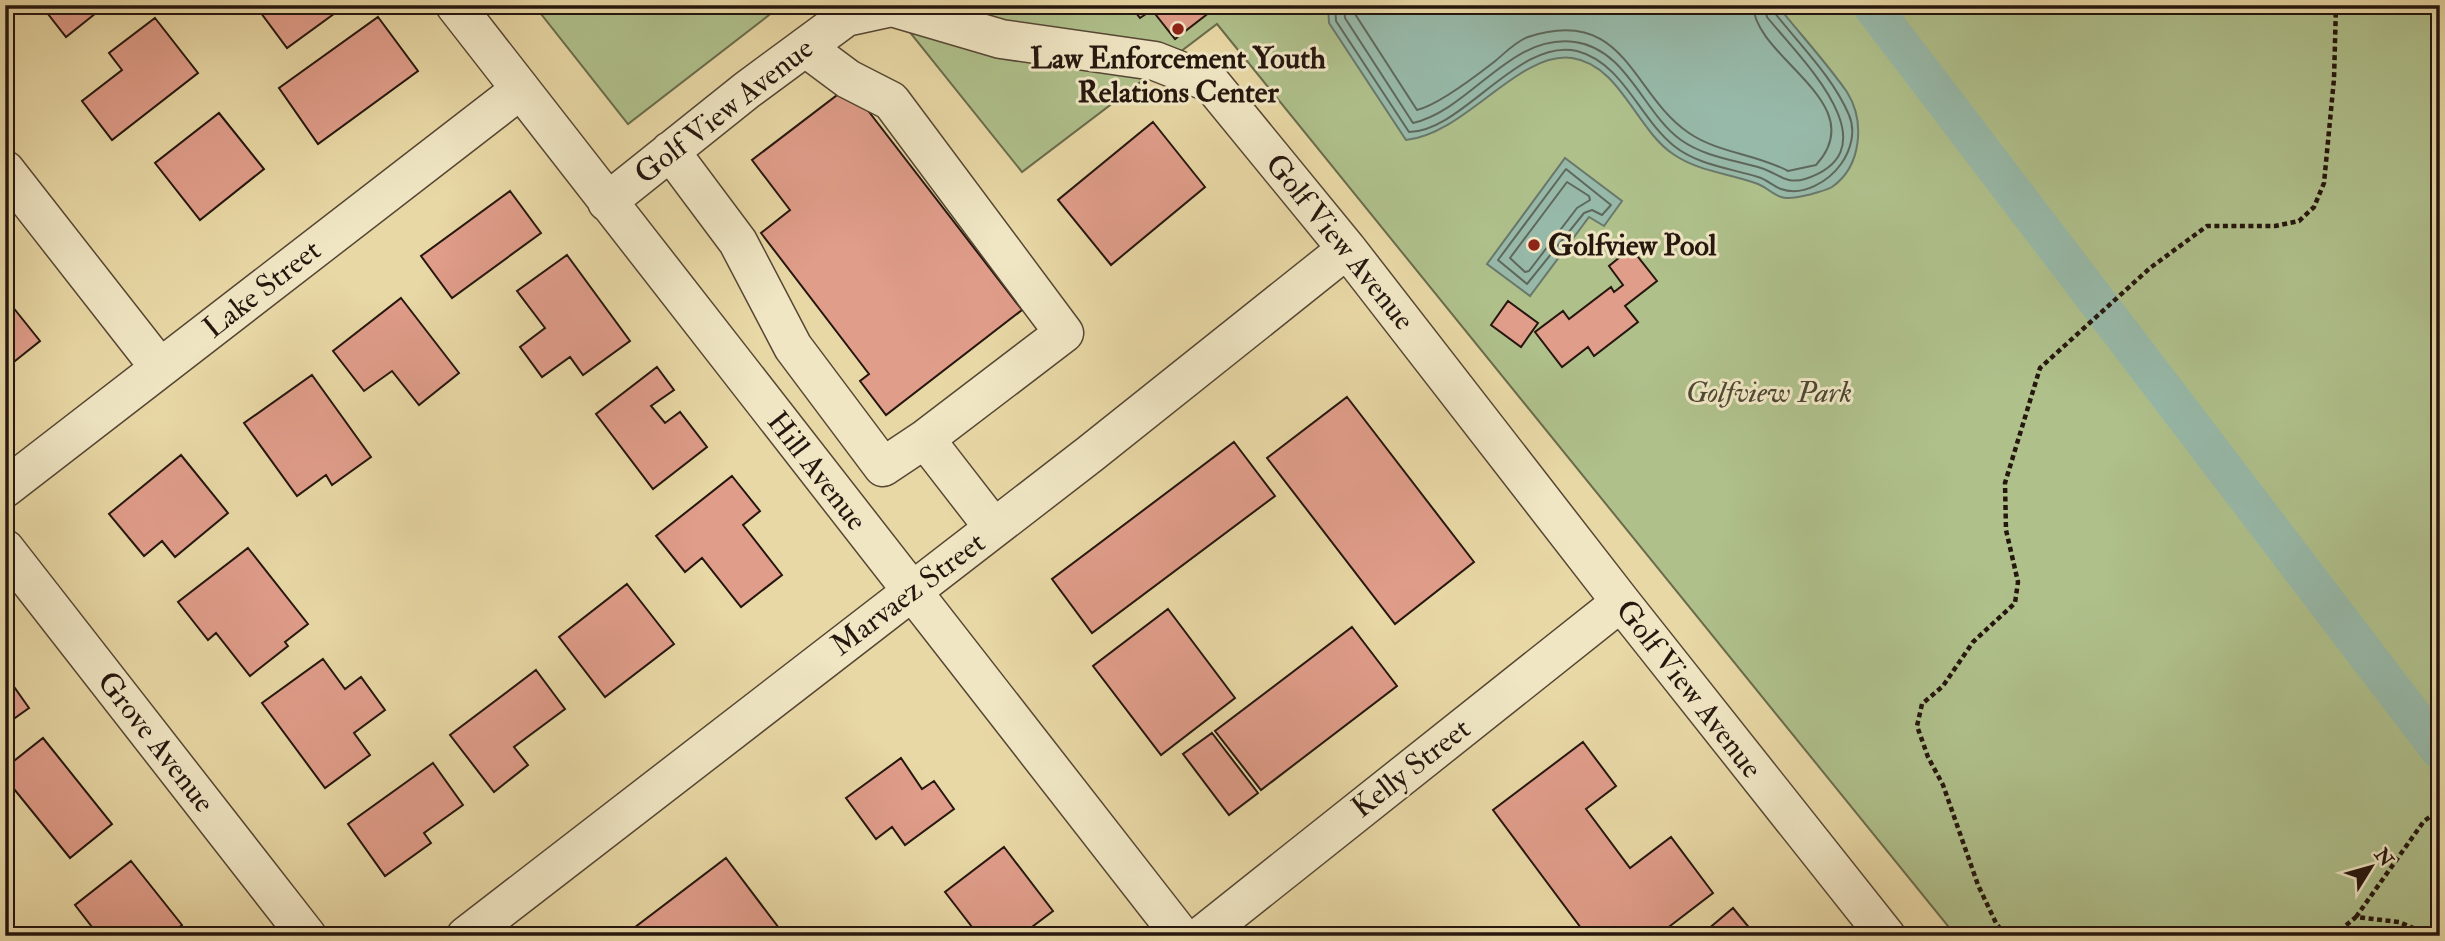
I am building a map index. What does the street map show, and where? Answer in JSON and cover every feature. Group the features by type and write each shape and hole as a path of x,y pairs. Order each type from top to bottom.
{"street":[{"name":"Hill Avenue","path":"455,5 1181,936"},
{"name":"Golf View Avenue","path":"607,202 846,17 892,7 1001,39 1155,61 1211,83 1347,248 1621,602 1886,936"},
{"path":"670,151 738,242 793,347 883,467 925,439 1064,333 891,101 848,79 805,47"},
{"name":"Lake Street","path":"5,488 520,90"},
{"path":"5,170 159,368"},
{"name":"Marvaez Street","path":"466,936 911,593 1347,248"},
{"path":"925,439 994,528"},
{"name":"Grove Avenue","path":"5,549 307,936"},
{"name":"Kelly Street","path":"1201,936 1621,602"}],"path":[{"path":"2006,936 1996,923 1978,885 1943,785 1928,757 1917,726 1922,704 1943,685 1973,642 2015,603 2018,582 2006,530 2005,483 2040,368 2055,351 2150,268 2207,226 2275,226 2299,221 2314,207 2323,183 2334,79 2336,5"},
{"path":"2333,936 2356,917 2424,821 2440,810"},
{"path":"2356,917 2399,922 2432,936"}],"green space":[{"path":"534,5 782,5 628,124"},
{"name":"Golfview Park","path":"888,5 2440,5 2440,936 1956,936 1217,24 1022,172"}],"water":[{"path":"1328,5 1777,5 1847,92 1853,104 1858,129 1855,155 1850,167 1832,187 1801,197 1781,197 1758,184 1704,169 1673,154 1648,129 1627,99 1603,72 1589,63 1572,58 1552,59 1532,67 1449,124 1428,135 1406,140 1329,23"},
{"name":"Golfview Pool","path":"1565,158 1622,201 1604,226 1589,217 1530,296 1487,264"}],"building":[{"path":"41,5 106,5 66,37"},
{"path":"255,5 340,5 342,8 287,48"},
{"name":"Law Enforcement Youth Relations Center","path":"1136,5 1219,5 1175,39 1152,10 1140,18 1132,8"},
{"path":"378,17 418,71 318,144 279,88"},
{"path":"155,18 198,73 112,140 82,101 122,70 109,53"},
{"path":"849,86 1022,310 886,415 860,381 869,374 761,233 790,210 752,160"},
{"path":"219,113 264,169 200,220 155,163"},
{"path":"1153,122 1205,187 1111,265 1058,200"},
{"path":"510,191 541,233 452,298 421,256"},
{"path":"1631,248 1657,281 1625,306 1638,322 1594,356 1588,347 1562,367 1535,332 1563,311 1569,319 1611,287 1614,292 1623,285 1609,266"},
{"path":"567,255 630,341 583,375 570,357 542,377 520,347 545,328 517,291"},
{"path":"401,298 459,373 419,405 392,371 364,391 333,351"},
{"path":"8,301 40,341 5,369 5,303"},
{"path":"1508,301 1538,323 1521,347 1491,325"},
{"path":"657,367 674,390 651,406 665,423 680,412 707,447 653,489 596,414"},
{"path":"312,375 371,457 332,485 326,475 297,496 244,423"},
{"path":"1347,397 1474,562 1395,624 1267,458"},
{"path":"1234,442 1275,496 1092,633 1052,579"},
{"path":"181,455 228,513 175,557 162,541 144,556 109,514"},
{"path":"732,476 760,511 743,525 782,575 741,607 702,558 685,572 656,536"},
{"path":"248,548 308,624 285,642 288,646 250,676 216,633 208,640 178,602"},
{"path":"627,584 674,644 605,697 559,637"},
{"path":"1168,609 1235,698 1161,755 1093,666"},
{"path":"1352,627 1397,686 1261,790 1215,731"},
{"path":"323,659 345,689 361,677 385,710 354,733 370,755 325,788 262,703"},
{"path":"536,670 565,709 514,747 528,765 494,792 450,735"},
{"path":"5,674 29,708 5,725"},
{"path":"1212,733 1258,793 1229,815 1183,754"},
{"path":"43,738 112,824 70,858 5,778 5,768"},
{"path":"1583,742 1616,786 1586,809 1630,868 1671,837 1713,893 1657,936 1587,936 1493,810"},
{"path":"901,758 922,789 934,781 954,809 905,845 892,827 876,839 846,798"},
{"path":"433,763 463,805 424,833 431,843 385,876 348,824"},
{"path":"1004,847 1053,911 1020,936 979,936 945,892"},
{"path":"726,858 785,936 634,936 630,931"},
{"path":"131,861 182,925 168,936 99,936 75,905"},
{"path":"1733,908 1756,936 1700,936"}],"waterway":[{"path":"1871,5 2440,751"}],"place":[{"name":"Law Enforcement Youth Relations Center","path":"1178,29"},
{"name":"Golfview Pool","path":"1534,245"}]}
